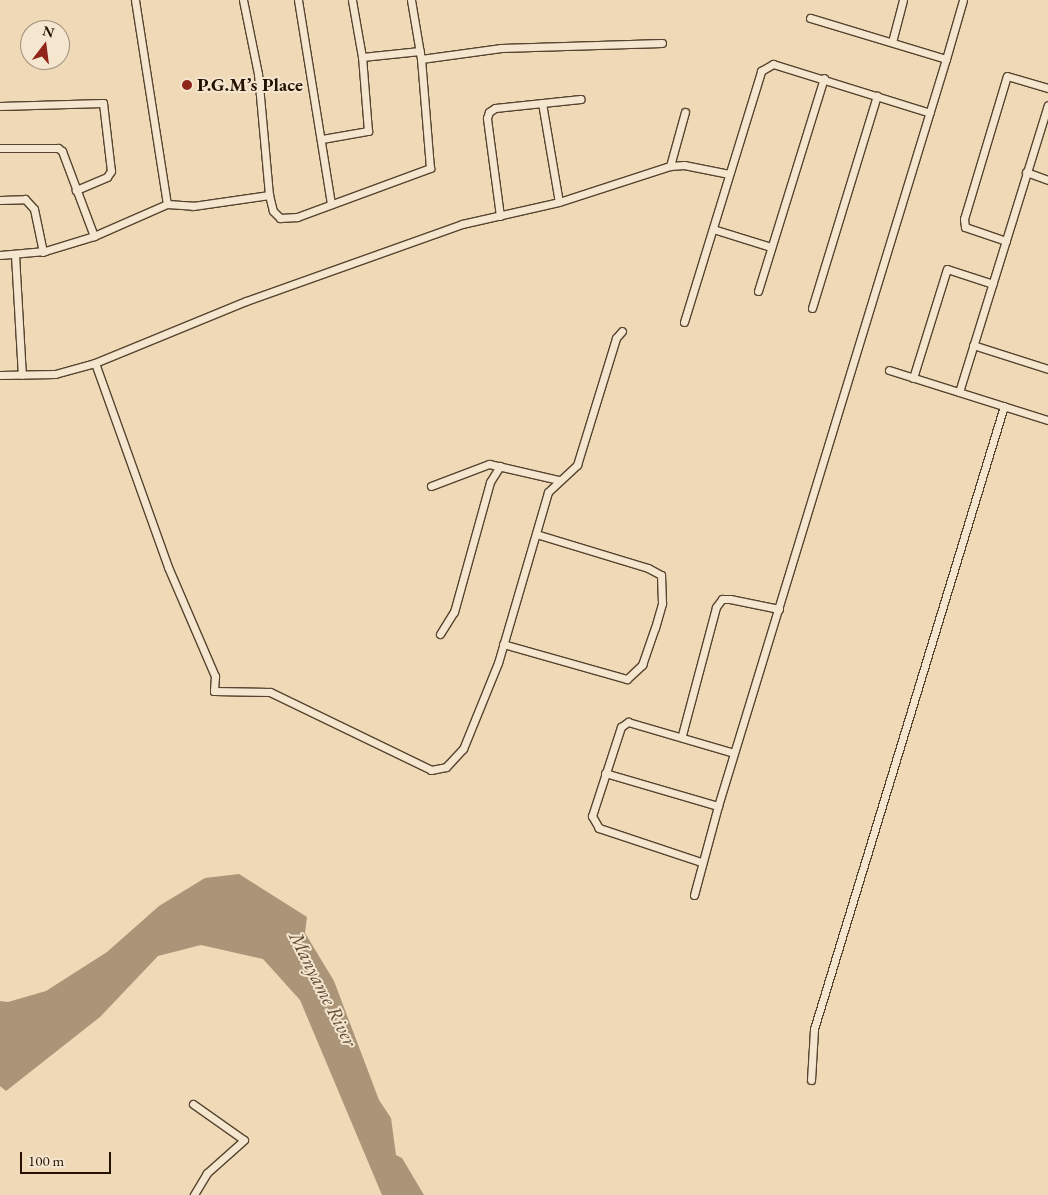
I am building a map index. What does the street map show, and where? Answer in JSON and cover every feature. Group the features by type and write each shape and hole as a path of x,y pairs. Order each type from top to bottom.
{"street":[{"path":"135,0 167,204"},
{"path":"243,0 258,74 269,195 274,211 280,218 297,217 430,168 421,59 411,0"},
{"path":"298,0 322,139 330,204"},
{"path":"322,139 368,131 362,57 352,0"},
{"path":"892,42 903,0"},
{"path":"694,895 701,862 963,0"},
{"path":"810,18 946,59"},
{"path":"421,59 501,48 662,43"},
{"path":"362,57 420,51"},
{"path":"684,322 761,71 774,64 824,78 930,113"},
{"path":"1006,241 965,228 964,218 1007,76 1048,88"},
{"path":"758,291 824,78"},
{"path":"812,308 877,96"},
{"path":"500,216 487,118 495,108 580,99"},
{"path":"542,102 560,202"},
{"path":"0,106 103,103 111,171 106,177 76,190"},
{"path":"959,392 1026,172 1045,124 1048,105"},
{"path":"670,166 685,112"},
{"path":"0,148 58,148 62,151 94,236"},
{"path":"0,376 55,374 95,363 246,301 462,224 560,202 670,166 684,165 729,174"},
{"path":"1026,172 1048,180"},
{"path":"0,255 43,252 94,236 167,204 193,206 269,195"},
{"path":"0,200 25,199 34,209 43,252"},
{"path":"713,229 771,247"},
{"path":"15,255 22,376"},
{"path":"914,378 947,269 993,284"},
{"path":"95,363 173,580 215,676 214,690 270,692 431,770 446,767 463,749 503,644 548,492 559,480 570,475 577,465 616,338 622,331"},
{"path":"973,346 1048,369"},
{"path":"888,370 1048,420"},
{"path":"811,1080 814,1029 1004,406"},
{"path":"431,486 485,464 559,480"},
{"path":"440,634 454,612 490,482 500,466"},
{"path":"503,644 627,679 642,665 655,628 662,603 661,575 648,568 536,534"},
{"path":"682,735 716,607 722,600 730,599 779,609"},
{"path":"701,862 599,828 592,816 605,773 621,727 628,722 682,735 734,753"},
{"path":"605,773 718,806"},
{"path":"193,1104 244,1140 207,1173 194,1195"}],"water":[{"name":"Manyame River","path":"239,874 307,917 305,933 334,981 379,1100 391,1118 396,1155 402,1158 424,1195 382,1195 300,1000 263,959 201,945 158,956 100,1017 6,1091 0,1086 0,1001 8,1002 46,991 107,952 159,906 205,878"}],"place":[{"name":"P.G.M’s Place","path":"187,85"}]}
